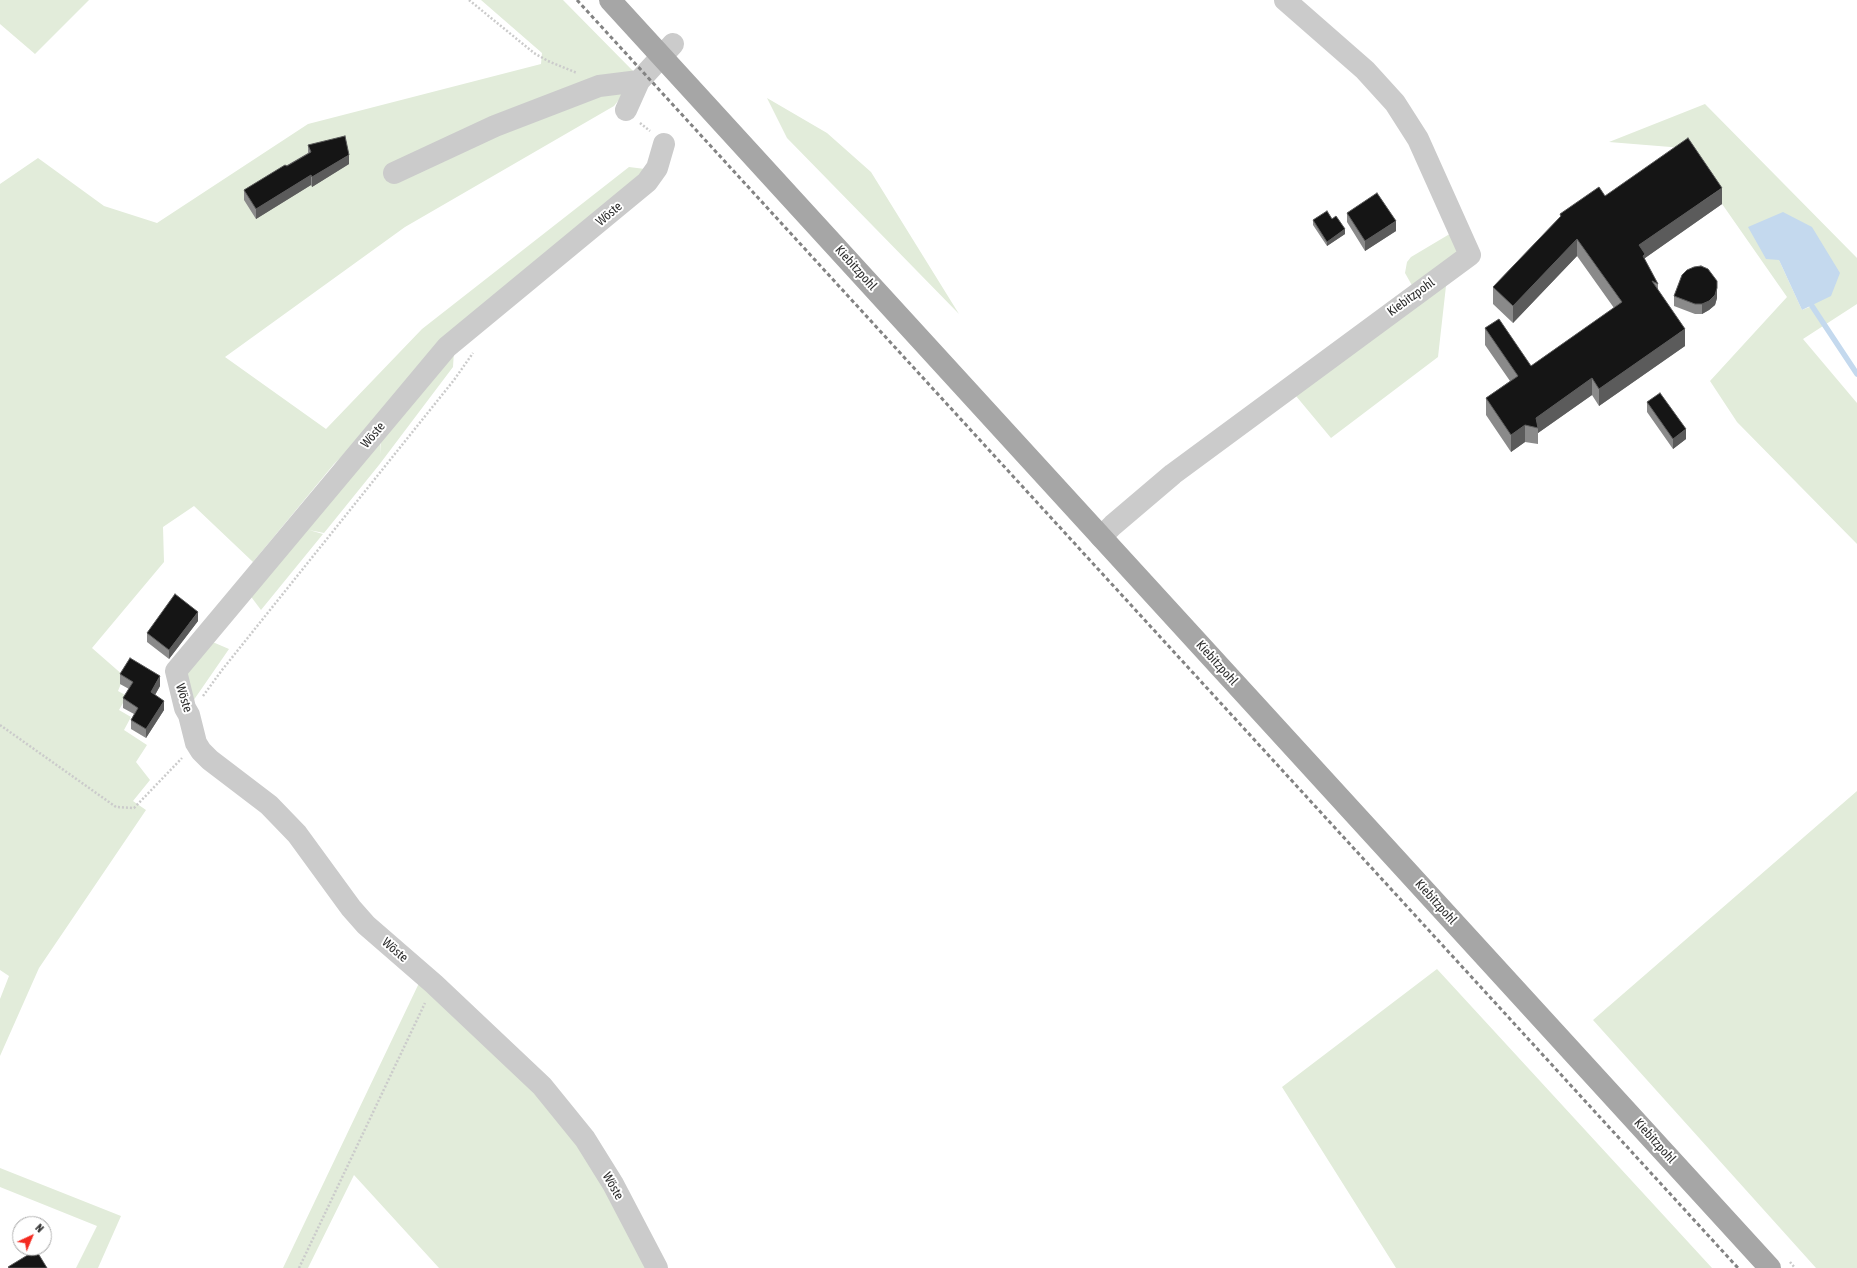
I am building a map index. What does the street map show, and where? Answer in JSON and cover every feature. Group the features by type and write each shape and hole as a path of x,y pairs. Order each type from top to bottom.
{"main road":[{"name":"Kiebitzpohl","path":"610,0 667,51 1101,537 1770,1268"}],"street":[{"name":"Kiebitzpohl","path":"1101,537 1173,474 1470,255 1418,139 1395,103 1365,70 1285,0"},
{"path":"626,110 639,81 667,51"},
{"path":"394,174 495,126 599,86 639,81"},
{"name":"Wöste","path":"657,1268 613,1184 585,1139 568,1116 542,1086 434,984 366,925 351,908 297,834 269,805 210,760 196,743 189,715 185,708 176,671 447,347 647,182 657,168 664,144"}],"path":[{"path":"0,725 116,807 134,808 196,743"},
{"path":"299,1268 434,984"}],"green space":[{"path":"0,0 89,0 35,54 0,24"},
{"path":"481,0 563,0 635,73 633,82 614,106 405,227 225,357 326,429 422,329 629,167 645,169 334,464 253,562 194,506 163,527 164,562 92,648 124,676 118,691 127,696 119,710 131,717 124,730 147,745 136,762 150,780 133,801 146,810 39,968 0,1056 0,999 9,976 0,970 0,184 38,158 104,206 157,223 308,124 541,64 542,53"},
{"path":"767,98 827,133 871,172 959,314 787,138"},
{"path":"1705,104 1857,258 1857,304 1803,339 1857,403 1857,544 1737,422 1710,381 1787,297 1683,148 1609,142","holes":["1779,260 1812,306 1802,310"]},
{"path":"1453,232 1462,257 1414,289 1405,273 1407,262 1411,257"},
{"path":"1447,277 1438,357 1331,438 1296,396"},
{"path":"454,351 453,367 379,465 324,533 309,530 323,534 261,610 249,594 380,435 380,455 381,433"},
{"path":"208,640 229,649 191,704 183,669"},
{"path":"1857,791 1857,1268 1816,1268 1593,1020"},
{"path":"1437,969 1712,1268 1396,1268 1282,1087"},
{"path":"420,981 548,1105 608,1186 650,1268 439,1268 354,1175 308,1268 283,1268"},
{"path":"0,1168 121,1216 98,1268 76,1268 97,1226 0,1187"}],"water":[{"path":"1783,212 1812,227 1840,273 1831,296 1802,310 1779,260 1766,259 1748,227"}],"building":[{"path":"345,136 349,155 312,177 311,175 256,209 244,190 285,165 287,166 311,152 308,145"},
{"path":"1688,138 1722,188 1639,245 1645,254 1643,256 1658,284 1652,281 1685,329 1599,389 1592,378 1536,418 1538,428 1525,425 1511,435 1486,398 1518,376 1485,328 1499,319 1531,366 1622,302 1577,239 1513,306 1493,287 1561,216 1560,214 1599,187 1605,196"},
{"path":"1377,193 1396,221 1365,241 1347,213"},
{"path":"1327,211 1332,219 1336,216 1345,229 1327,242 1313,220"},
{"path":"1701,266 1708,269 1717,281 1715,295 1709,301 1702,304 1695,304 1674,296 1682,275 1687,270"},
{"path":"1660,393 1686,429 1673,439 1647,402"},
{"path":"175,594 198,612 169,650 147,633"},
{"path":"130,658 160,676 151,692 164,701 146,729 131,720 138,708 123,698 133,682 120,674"},
{"path":"26,1256 40,1256 47,1268 9,1268 8,1267"}],"waterway":[{"path":"1812,306 1857,374"}],"railway":[{"path":"577,0 1738,1268"}]}
